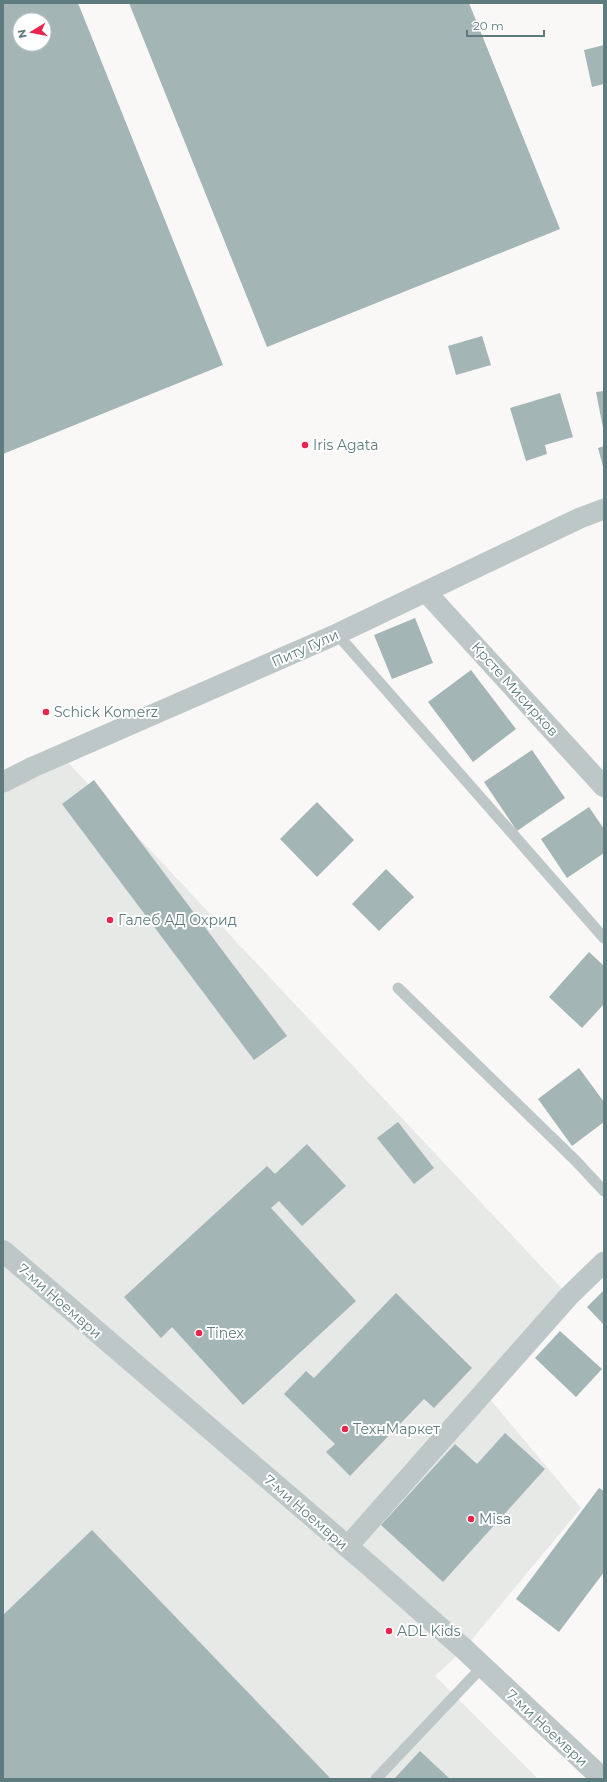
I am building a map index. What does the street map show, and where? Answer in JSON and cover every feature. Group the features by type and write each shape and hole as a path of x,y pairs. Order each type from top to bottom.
{"street":[{"name":"Питу Гули","path":"3,782 33,767 336,634 580,518 604,509"},
{"name":"Крсте Мисирков","path":"426,592 604,787"},
{"name":"7-ми Ноември","path":"3,1251 370,1566 482,1666 603,1779"},
{"path":"347,1547 569,1296 604,1262"}],"lane":[{"path":"336,634 604,938"},
{"path":"398,988 575,1160 604,1191"},
{"path":"376,1779 482,1666"}],"shaded area":[{"path":"61,755 569,1296 484,1392 581,1508 464,1649 435,1676 538,1779 3,1779 3,782"}],"building":[{"path":"3,3 78,3 223,365 3,454"},
{"path":"129,3 469,3 560,229 267,347"},
{"path":"604,45 604,84 592,87 584,50"},
{"path":"482,336 491,365 456,375 448,346"},
{"path":"604,391 604,428 603,428 596,392"},
{"path":"560,393 573,437 545,445 547,454 526,461 510,408"},
{"path":"604,446 604,470 598,448"},
{"path":"415,618 433,663 392,679 374,635"},
{"path":"471,670 516,729 473,762 428,702"},
{"path":"532,750 565,798 517,831 484,782"},
{"path":"94,780 287,1036 254,1060 62,804"},
{"path":"317,802 354,840 317,877 280,839"},
{"path":"589,807 604,829 604,853 567,878 541,839"},
{"path":"386,869 414,897 379,931 352,904"},
{"path":"589,952 604,966 604,1004 582,1028 549,997"},
{"path":"579,1068 604,1102 604,1122 572,1146 538,1099"},
{"path":"398,1122 434,1168 414,1184 377,1138"},
{"path":"307,1144 346,1186 302,1226 279,1201 271,1208 356,1301 243,1405 172,1327 161,1338 124,1297 267,1166 275,1174"},
{"path":"604,1290 604,1325 587,1307"},
{"path":"396,1293 472,1368 434,1408 424,1399 350,1476 326,1452 335,1444 284,1394 306,1371 314,1378"},
{"path":"560,1331 602,1369 576,1397 535,1358"},
{"path":"505,1433 545,1469 443,1582 381,1525 455,1444 477,1464"},
{"path":"599,1488 604,1491 604,1572 559,1632 516,1599"},
{"path":"92,1530 331,1779 3,1779 3,1615"},
{"path":"420,1751 450,1779 394,1779"}],"place":[{"name":"Iris Agata","path":"305,445"},
{"name":"Schick Komerz","path":"46,712"},
{"name":"Галеб АД Охрид","path":"110,920"},
{"name":"Tinex","path":"199,1333"},
{"name":"ТехнМаркет","path":"345,1429"},
{"name":"Misa","path":"471,1519"},
{"name":"ADL Kids","path":"389,1631"}]}
